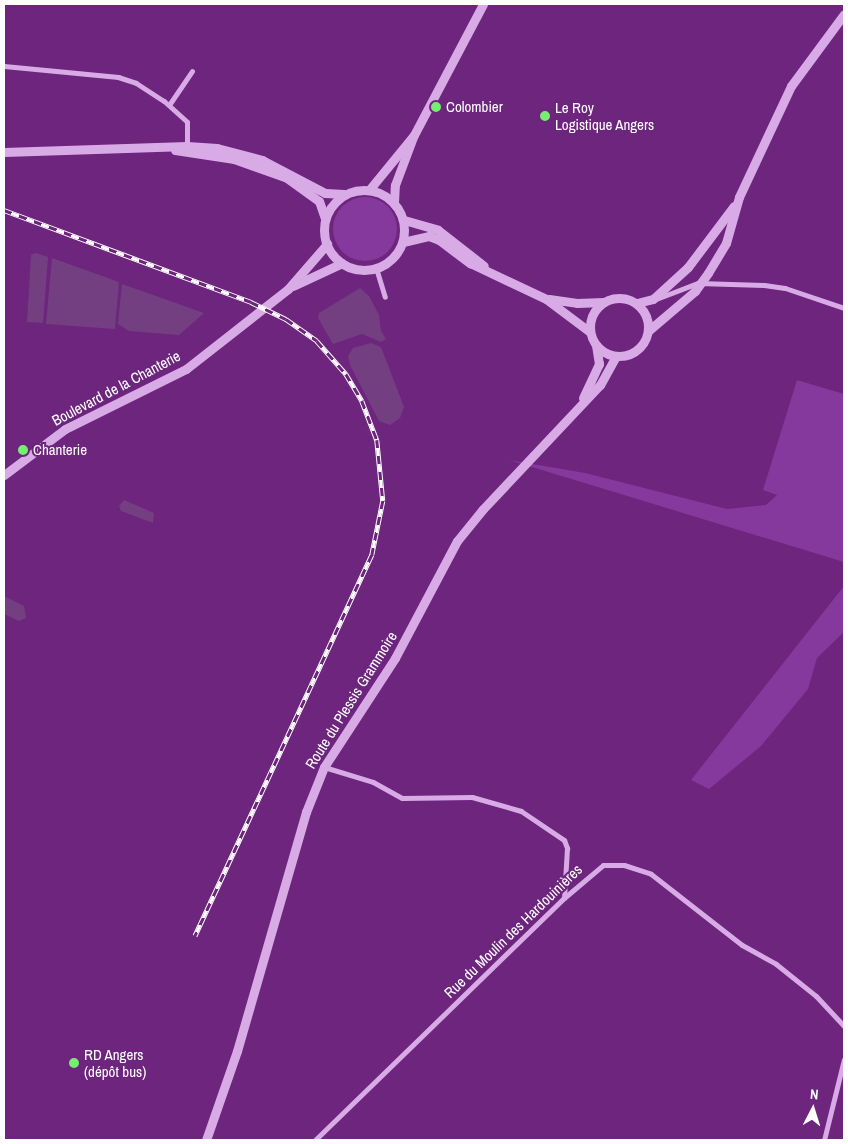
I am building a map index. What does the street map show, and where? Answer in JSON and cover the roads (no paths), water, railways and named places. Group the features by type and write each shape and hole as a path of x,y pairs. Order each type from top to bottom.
{"street":[{"path":"165,147 234,160 287,178 319,201 325,220 326,244 342,264 362,270 376,268 392,259 403,242 404,220 394,202 395,185 414,135 483,4"},
{"path":"653,299 688,268 714,237 739,198 791,86 844,14"},
{"path":"4,66 118,77 136,83 169,105 187,122 187,146"},
{"path":"169,105 192,71"},
{"path":"369,190 414,135"},
{"path":"4,152 187,146 239,153 290,172 325,193 344,194 369,190 394,202"},
{"path":"325,220 332,205 344,194"},
{"path":"403,242 429,236 493,275 546,299 590,332 596,345 616,356 638,349 648,331 701,283 726,243 739,198"},
{"path":"404,220 438,230 493,275"},
{"name":"Boulevard de la Chanterie","path":"4,475 65,430 186,369 288,289 326,244"},
{"name":"Boulevard de la Chanterie","path":"288,289 342,264"},
{"path":"376,268 385,297"},
{"path":"546,299 577,303 604,302 621,297 637,303 701,283 785,288 844,308"},
{"path":"590,332 592,315 604,302"},
{"path":"637,303 646,316 648,331"},
{"name":"Route du Plessis Grammoire","path":"578,406 599,364 596,345"},
{"name":"Route du Plessis Grammoire","path":"206,1140 237,1050 306,812 324,767 395,658 457,542 578,406 600,385 616,356"},
{"path":"324,767 372,782 402,798 472,798 521,811 564,840 567,848 564,898"},
{"name":"Rue du Moulin des Hardouinières","path":"315,1140 564,898 603,865 638,868 651,874 742,945 776,964 816,996 844,1026"},
{"path":"824,1140 844,1059"}],"railway":[{"path":"4,210 251,302 286,319 317,341 346,374 362,401 377,440 383,501 372,555 195,936"}],"place":[{"name":"Colombier","path":"436,107"},
{"name":"Le Roy Logistique Angers","path":"545,116"},
{"name":"Chanterie","path":"23,450"},
{"name":"RD Angers (dépôt bus)","path":"74,1063"}]}
